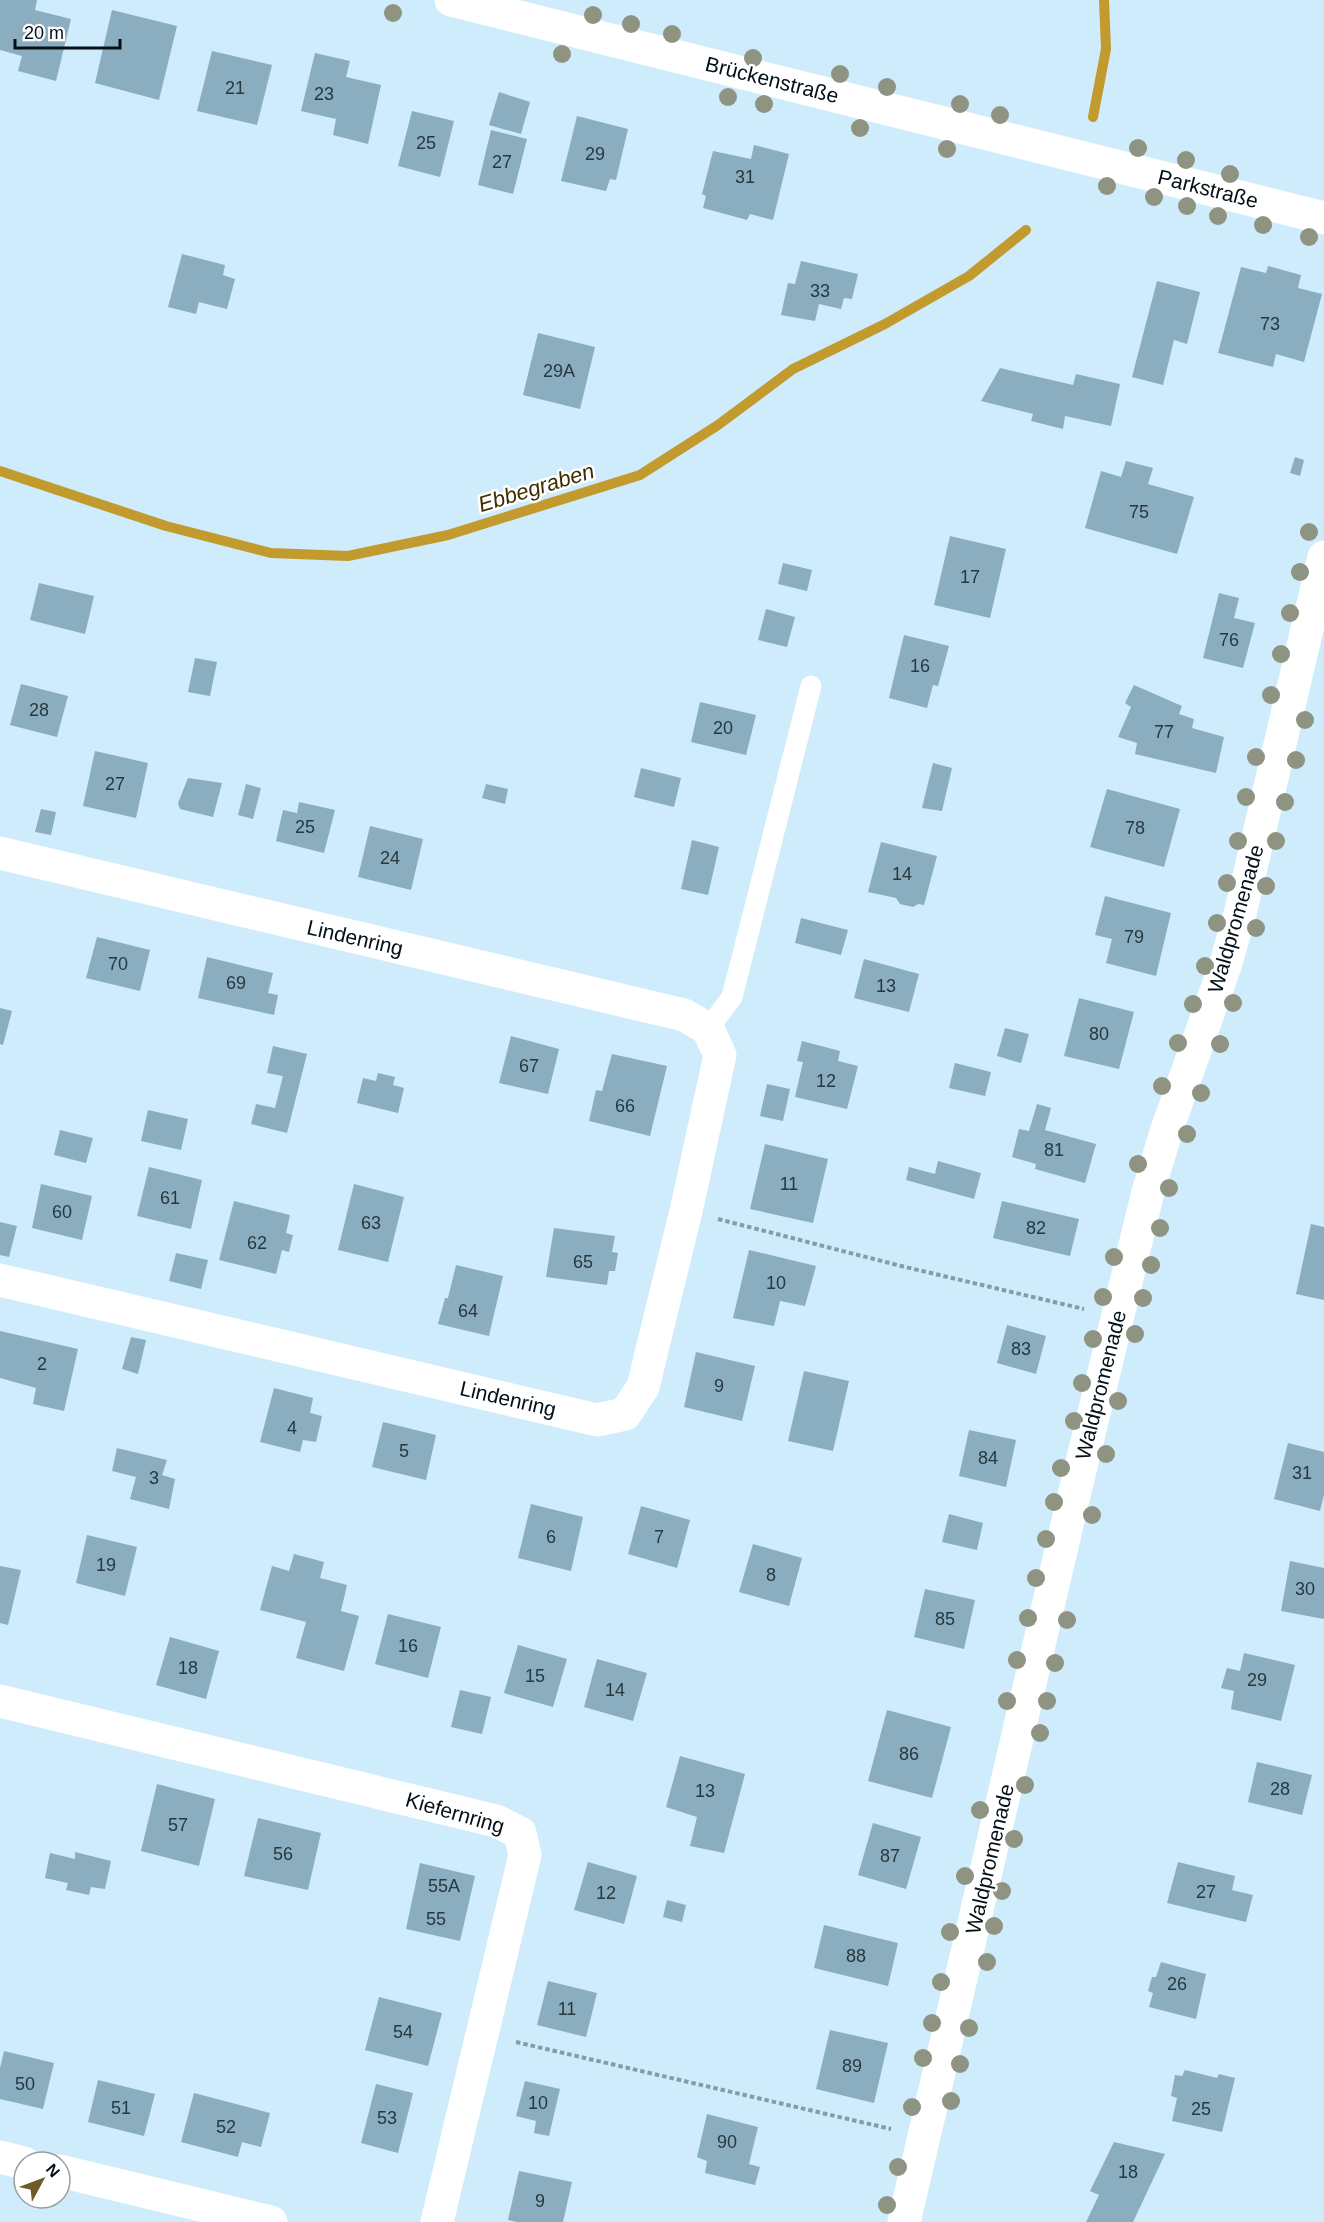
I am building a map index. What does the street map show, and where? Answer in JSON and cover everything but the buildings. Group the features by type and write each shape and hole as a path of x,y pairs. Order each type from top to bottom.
{"street":[{"name":"Brückenstraße","path":"452,0 1093,160"},
{"name":"Parkstraße","path":"1093,160 1324,218"},
{"name":"Waldpromenade","path":"904,2222 1075,1491 1148,1192 1161,1147 1225,966 1241,910 1324,557"},
{"name":"Lindenring","path":"0,853 684,1015 708,1029 720,1056 686,1210 643,1386 625,1414 597,1420 0,1280"},
{"name":"Kiefernring","path":"0,1701 496,1821 520,1833 525,1855 437,2222"},
{"path":"72,2174 271,2222"}],"lane":[{"path":"708,1029 732,997 811,686"}],"path":[{"path":"686,1210 901,1266 1117,1317"},
{"path":"483,2034 924,2137"}],"waterway":[{"name":"Ebbegraben","path":"1093,117 1106,49 1104,0"},
{"name":"Ebbegraben","path":"0,471 166,526 271,553 348,556 448,535 640,475 718,425 793,369 885,324 969,276 1026,230"}]}
